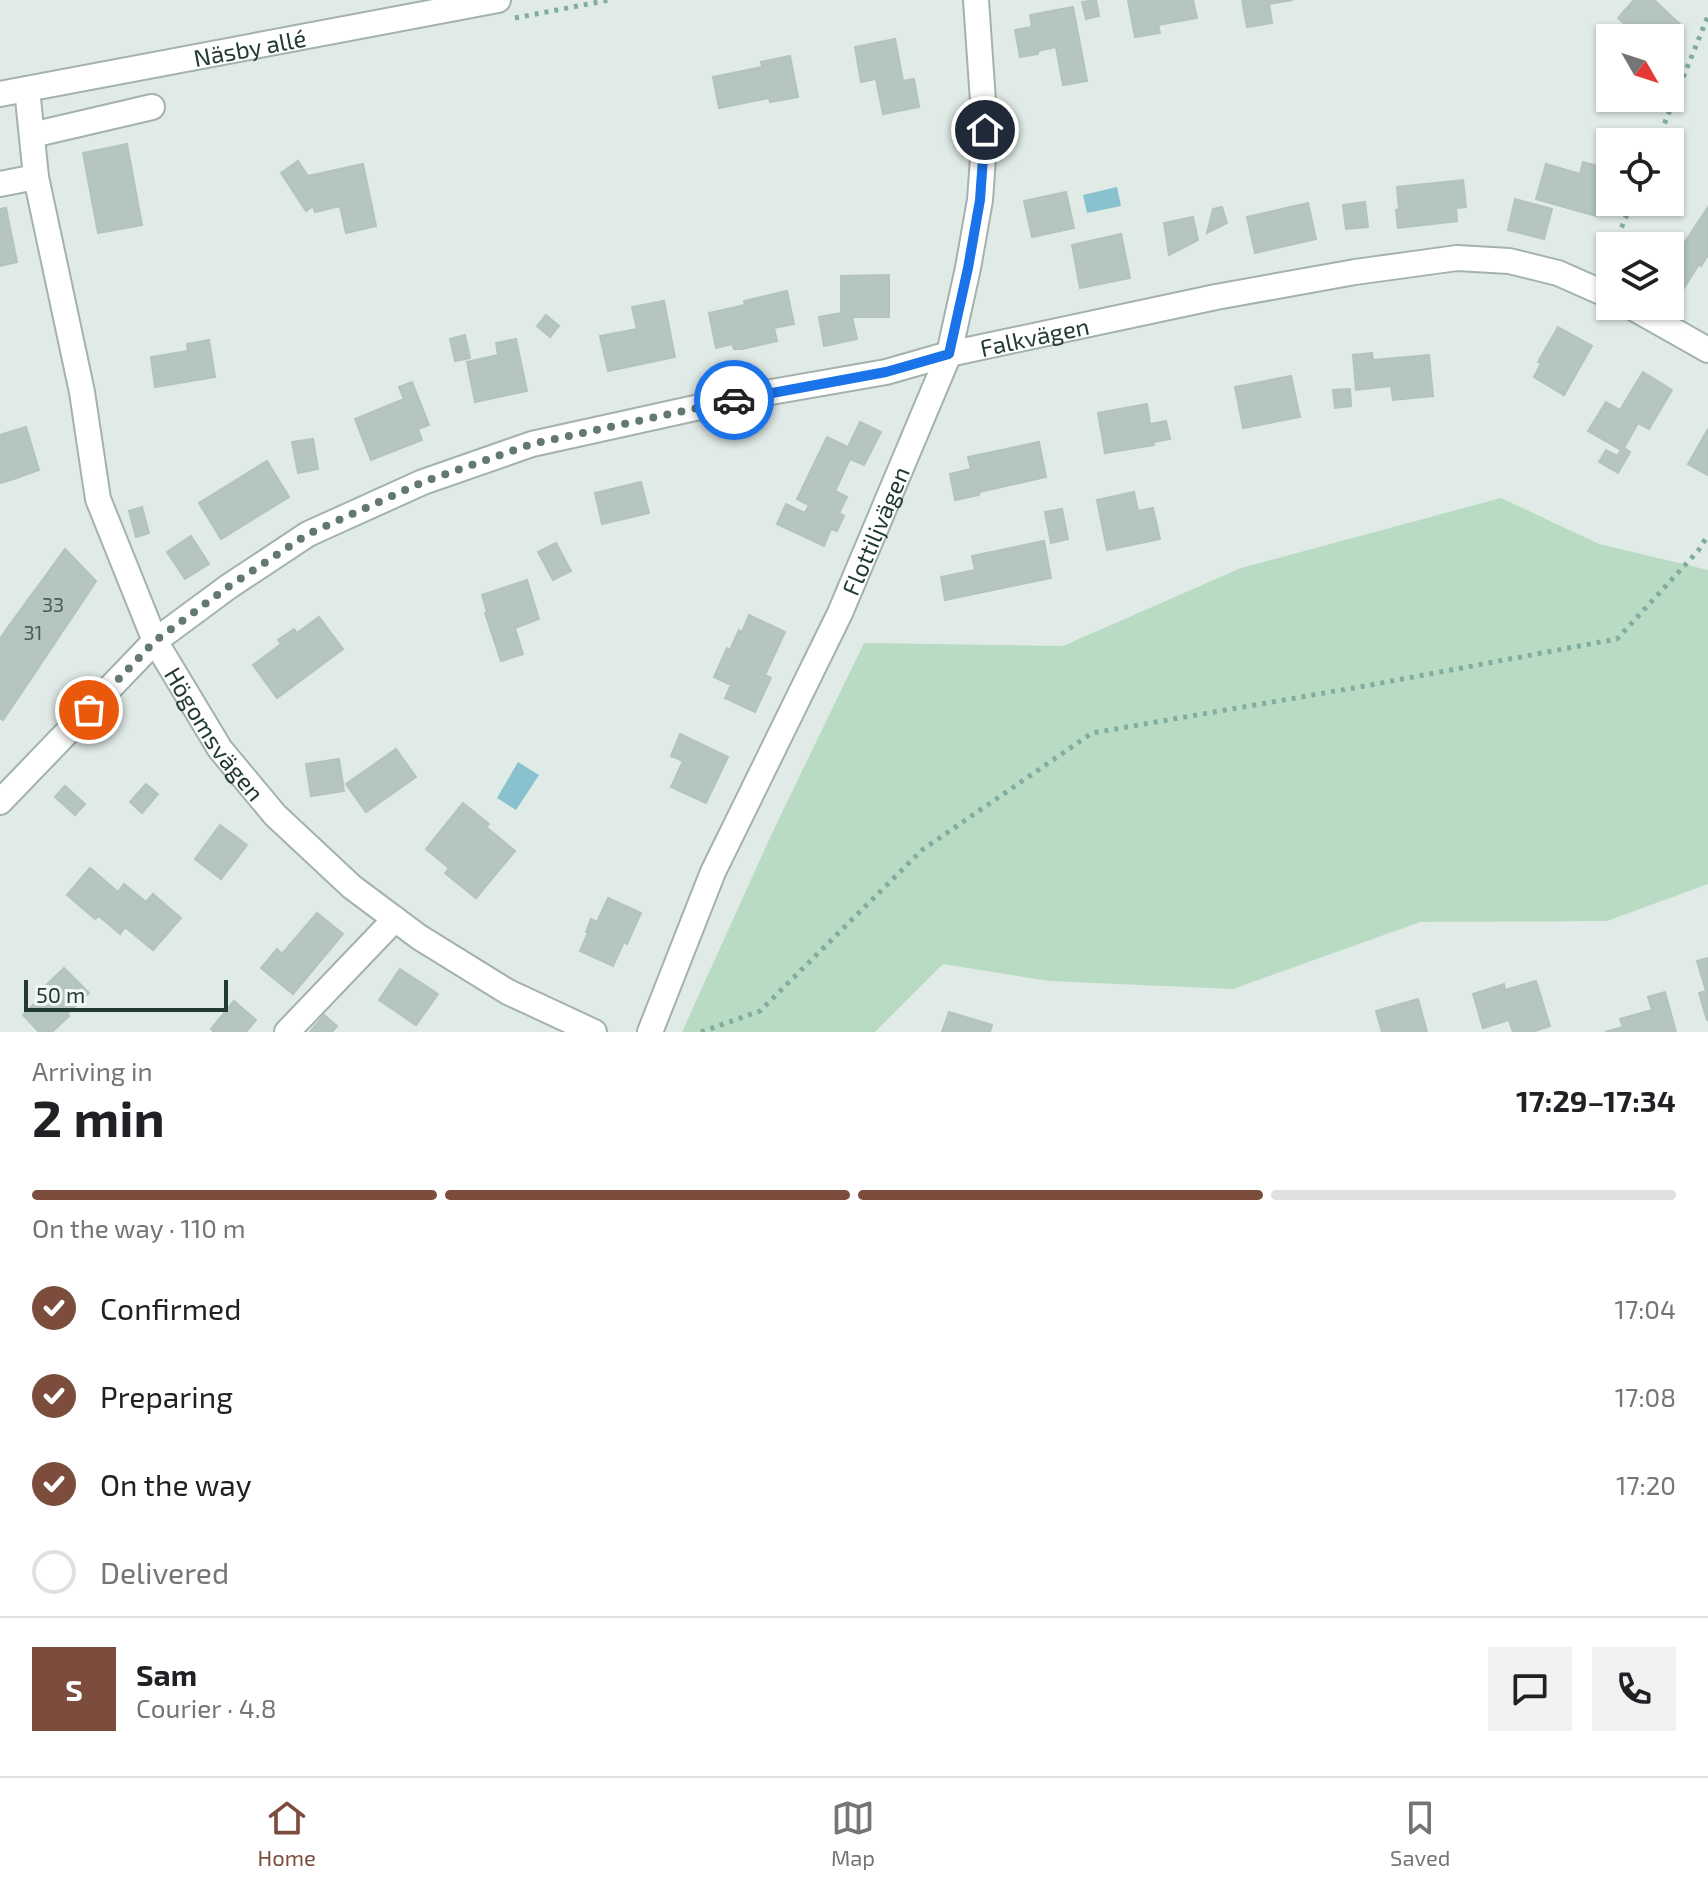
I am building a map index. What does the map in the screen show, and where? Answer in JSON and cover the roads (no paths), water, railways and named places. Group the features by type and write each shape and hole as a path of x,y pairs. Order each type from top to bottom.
{"street":[{"name":"Näsby allé","path":"0,94 498,0"},
{"name":"Flottiljvägen","path":"650,1032 713,872 840,613 949,354 980,200 985,130 976,0"},
{"name":"Högomsvägen","path":"27,89 36,177 82,392 98,499 155,641 220,749 275,815 352,887 419,937 508,992 594,1032"},
{"path":"32,135 152,107"},
{"path":"0,184 36,177"},
{"name":"Falkvägen","path":"0,802 155,641 228,587 308,534 423,482 532,444 754,395 886,372 949,354 1216,297 1355,272 1457,258 1509,261 1558,273 1596,290"},
{"path":"1655,320 1708,350"},
{"path":"287,1032 395,919"}],"water":[{"path":"1117,187 1121,206 1087,213 1083,195"},
{"path":"518,762 539,775 516,810 497,798"}]}
